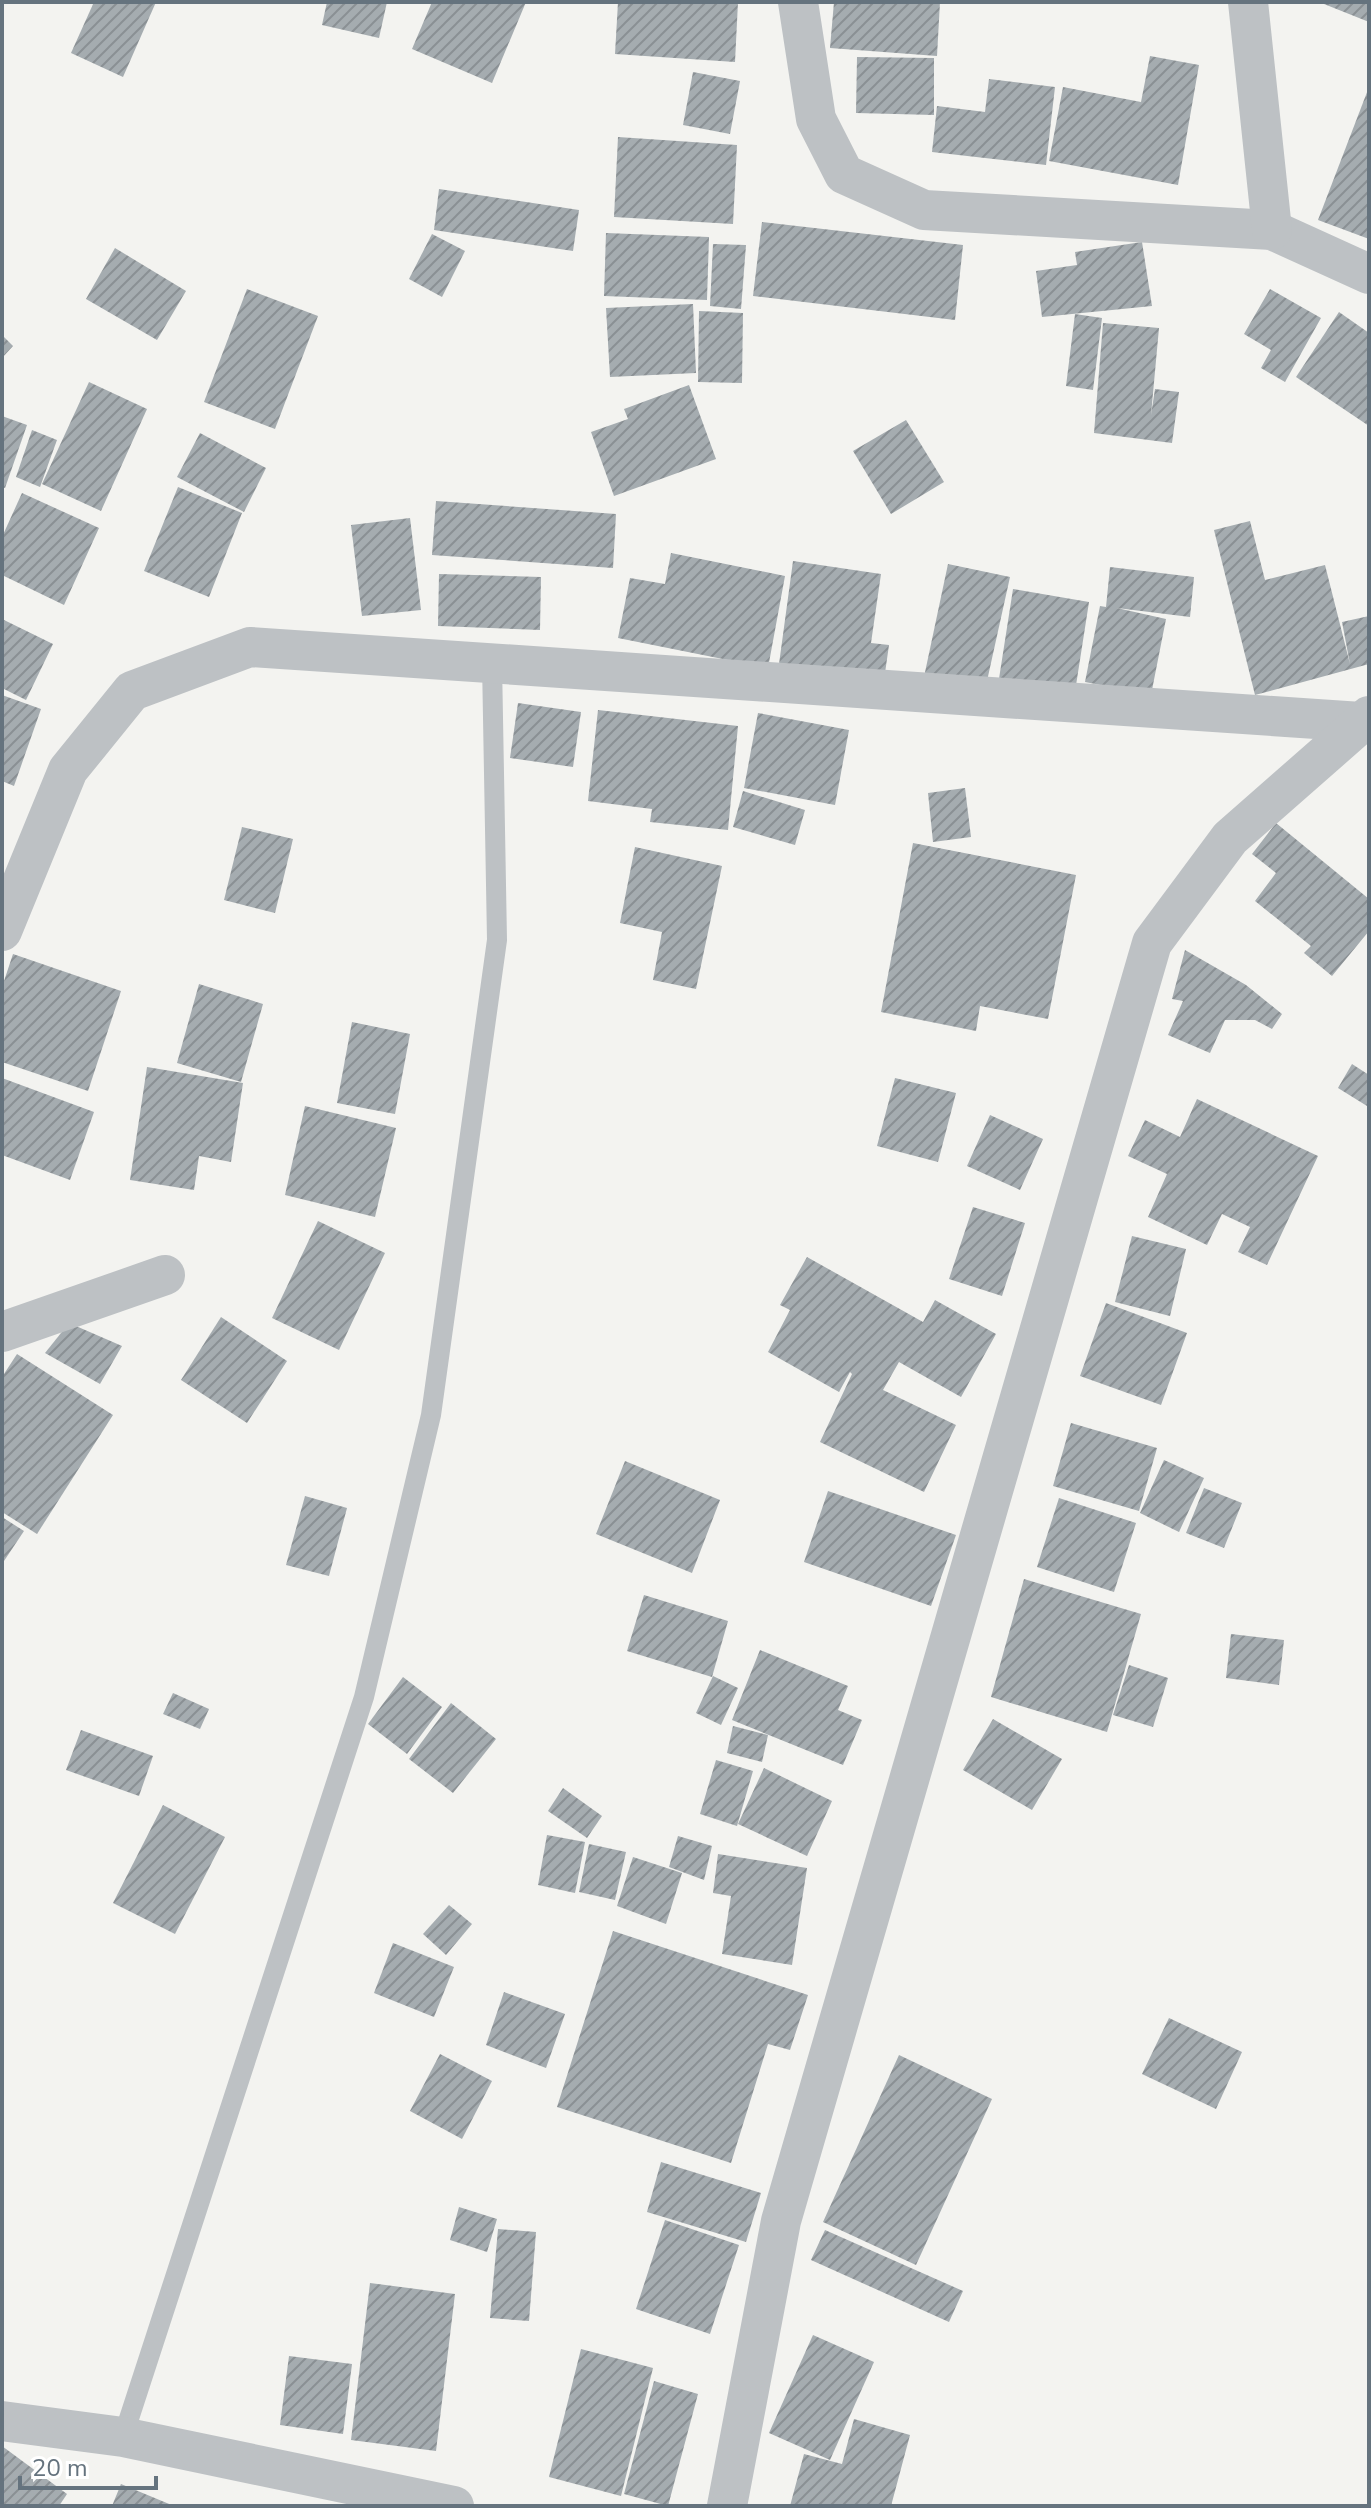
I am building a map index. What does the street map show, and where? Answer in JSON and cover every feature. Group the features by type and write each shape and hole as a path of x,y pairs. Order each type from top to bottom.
{"street":[{"path":"798,2 816,119 844,174 924,210 1272,230 1369,274"},
{"path":"1248,2 1272,230"},
{"path":"2,931 68,770 132,691 250,647 1365,719"},
{"path":"727,2506 781,2221 1152,943 1230,838 1365,719"},
{"path":"2,1332 165,1275"},
{"path":"2,2421 123,2437 454,2506"}],"lane":[{"path":"123,2437 364,1697 431,1415 497,940 492,662"}],"building":[{"path":"94,2 156,2 123,77 71,53"},
{"path":"327,2 387,2 379,38 322,25"},
{"path":"432,2 526,2 492,83 412,49"},
{"path":"618,2 738,2 735,62 615,54"},
{"path":"834,2 940,2 937,56 830,48"},
{"path":"1319,2 1369,2 1369,22"},
{"path":"1150,56 1199,65 1178,185 1049,161 1063,87 1141,102"},
{"path":"857,57 934,58 934,115 856,113"},
{"path":"693,72 740,81 730,134 683,125"},
{"path":"989,79 1055,87 1046,165 932,152 937,106 985,112"},
{"path":"1369,87 1369,239 1318,220"},
{"path":"618,137 737,145 733,224 614,217"},
{"path":"439,189 579,210 573,251 434,230"},
{"path":"762,222 963,245 955,320 753,296"},
{"path":"606,233 709,237 707,300 604,296"},
{"path":"432,234 465,251 442,297 409,279"},
{"path":"1142,242 1152,306 1042,317 1036,271 1077,265 1075,252"},
{"path":"713,244 746,245 741,309 710,306"},
{"path":"115,248 186,291 157,340 86,299"},
{"path":"247,289 318,316 275,429 204,402"},
{"path":"1270,289 1321,318 1285,382 1261,368 1271,350 1244,334"},
{"path":"693,304 696,373 610,377 606,308"},
{"path":"699,311 743,313 742,383 698,382"},
{"path":"1339,312 1369,333 1369,426 1296,377"},
{"path":"1075,314 1102,318 1093,390 1066,386"},
{"path":"1103,323 1159,328 1151,415 1155,389 1179,392 1172,443 1094,433"},
{"path":"2,335 13,346 2,358"},
{"path":"89,382 147,409 101,511 42,484"},
{"path":"689,385 716,459 614,496 591,432 628,419 624,409"},
{"path":"2,416 27,425 5,488 2,487"},
{"path":"906,420 944,482 891,514 853,451"},
{"path":"32,430 57,440 40,487 16,477"},
{"path":"200,433 266,468 244,512 177,477"},
{"path":"178,487 242,513 209,597 144,571"},
{"path":"22,493 99,528 64,605 2,575 2,537"},
{"path":"436,501 616,514 613,568 432,555"},
{"path":"410,518 421,610 362,616 351,525"},
{"path":"1250,521 1265,580 1325,565 1350,664 1342,622 1369,616 1369,664 1255,695 1214,530"},
{"path":"671,553 785,576 768,668 618,638 630,578 665,584"},
{"path":"793,561 881,574 871,643 889,645 884,680 779,664"},
{"path":"948,564 1010,577 985,690 924,677"},
{"path":"1110,567 1194,577 1190,617 1117,608 1166,619 1151,695 1085,682 1100,606 1106,607"},
{"path":"439,574 541,577 540,630 438,626"},
{"path":"1013,589 1089,602 1074,698 998,685"},
{"path":"2,619 53,644 26,700 2,688"},
{"path":"2,695 41,709 14,786 2,781"},
{"path":"518,703 581,712 573,767 510,758"},
{"path":"598,710 738,726 728,830 650,822 652,809 588,801"},
{"path":"758,713 849,730 835,805 744,788"},
{"path":"965,788 971,837 933,842 928,793"},
{"path":"743,791 805,810 795,845 733,827"},
{"path":"1276,823 1369,899 1369,931 1332,976 1304,953 1311,946 1255,901 1276,873 1252,854"},
{"path":"242,827 293,839 275,913 224,900"},
{"path":"913,843 1076,875 1048,1019 980,1006 976,1031 881,1012"},
{"path":"635,847 722,866 696,989 653,980 662,932 620,923"},
{"path":"1185,950 1246,985 1282,1014 1272,1029 1255,1020 1225,1020 1210,1053 1168,1035 1183,1001 1172,999"},
{"path":"13,954 121,991 88,1091 2,1062 2,987"},
{"path":"199,984 263,1004 241,1082 177,1063"},
{"path":"352,1022 410,1034 395,1114 337,1103"},
{"path":"1352,1064 1369,1075 1367,1106 1338,1088"},
{"path":"147,1067 243,1083 231,1162 199,1156 194,1190 130,1180"},
{"path":"2,1078 94,1112 70,1180 2,1155"},
{"path":"895,1078 956,1093 938,1162 877,1146"},
{"path":"1197,1099 1318,1156 1267,1265 1238,1252 1250,1227 1222,1214 1207,1245 1148,1217 1167,1174 1128,1156 1145,1120 1180,1137"},
{"path":"305,1106 396,1128 375,1217 285,1195"},
{"path":"990,1115 1043,1139 1020,1190 967,1166"},
{"path":"973,1207 1025,1223 1002,1296 949,1279"},
{"path":"318,1221 385,1253 339,1350 272,1318"},
{"path":"1132,1236 1186,1249 1170,1316 1115,1302"},
{"path":"807,1257 923,1322 935,1300 996,1334 961,1397 899,1362 883,1390 956,1425 924,1492 820,1442 852,1374 850,1372 839,1392 768,1352 790,1310 780,1305"},
{"path":"1106,1303 1187,1333 1161,1405 1080,1376"},
{"path":"221,1317 287,1361 247,1423 181,1380"},
{"path":"69,1323 122,1346 100,1384 45,1353"},
{"path":"17,1354 113,1415 37,1534 2,1512 2,1377"},
{"path":"1071,1423 1157,1448 1139,1511 1053,1486"},
{"path":"1164,1460 1204,1478 1179,1532 1140,1513"},
{"path":"625,1461 720,1500 692,1573 596,1534"},
{"path":"1204,1488 1242,1503 1224,1548 1186,1533"},
{"path":"828,1491 956,1535 931,1606 804,1562"},
{"path":"305,1496 347,1508 329,1576 286,1565"},
{"path":"1059,1498 1136,1523 1114,1592 1037,1567"},
{"path":"2,1517 24,1531 2,1564"},
{"path":"1024,1579 1141,1614 1107,1732 991,1697"},
{"path":"644,1595 728,1621 712,1677 627,1651"},
{"path":"1231,1634 1284,1640 1279,1685 1226,1678"},
{"path":"760,1650 848,1686 838,1710 862,1720 843,1765 732,1720"},
{"path":"1129,1665 1168,1678 1153,1727 1113,1715"},
{"path":"713,1676 738,1688 721,1725 696,1713"},
{"path":"403,1677 442,1707 407,1754 368,1724"},
{"path":"173,1693 209,1709 200,1729 163,1714"},
{"path":"451,1703 496,1739 453,1793 409,1759"},
{"path":"993,1719 1062,1759 1032,1810 963,1770"},
{"path":"733,1726 768,1735 762,1762 727,1753"},
{"path":"81,1730 153,1756 139,1796 66,1770"},
{"path":"716,1760 753,1771 737,1826 700,1814"},
{"path":"764,1768 832,1801 807,1856 738,1824"},
{"path":"563,1788 602,1816 587,1838 548,1811"},
{"path":"163,1805 225,1837 175,1934 113,1903"},
{"path":"547,1835 585,1842 575,1893 538,1885"},
{"path":"678,1836 712,1846 704,1880 669,1867"},
{"path":"589,1844 626,1852 615,1900 579,1892"},
{"path":"718,1854 807,1868 792,1965 722,1954 731,1896 713,1893"},
{"path":"633,1857 682,1873 666,1924 617,1906"},
{"path":"449,1905 472,1924 446,1955 423,1934"},
{"path":"613,1931 808,1995 790,2050 768,2044 731,2163 557,2107"},
{"path":"393,1943 454,1967 434,2017 374,1993"},
{"path":"504,1992 565,2014 546,2068 486,2045"},
{"path":"1169,2018 1242,2052 1216,2109 1142,2074"},
{"path":"440,2054 492,2081 462,2139 410,2111"},
{"path":"899,2055 992,2099 916,2265 823,2222"},
{"path":"661,2162 761,2193 746,2242 647,2212"},
{"path":"459,2207 497,2219 487,2252 450,2240"},
{"path":"665,2220 739,2245 710,2334 636,2309"},
{"path":"498,2229 536,2232 529,2321 490,2318"},
{"path":"825,2230 963,2291 949,2322 811,2260"},
{"path":"370,2283 455,2294 436,2451 351,2440"},
{"path":"813,2335 874,2362 830,2460 769,2433"},
{"path":"581,2349 653,2368 621,2496 549,2477"},
{"path":"289,2356 352,2364 343,2434 280,2425"},
{"path":"654,2381 698,2394 668,2506 624,2494"},
{"path":"854,2419 910,2435 891,2506 790,2506 804,2454 842,2464"},
{"path":"2,2446 67,2494 59,2506 2,2506"},
{"path":"121,2484 174,2506 112,2506"}]}
